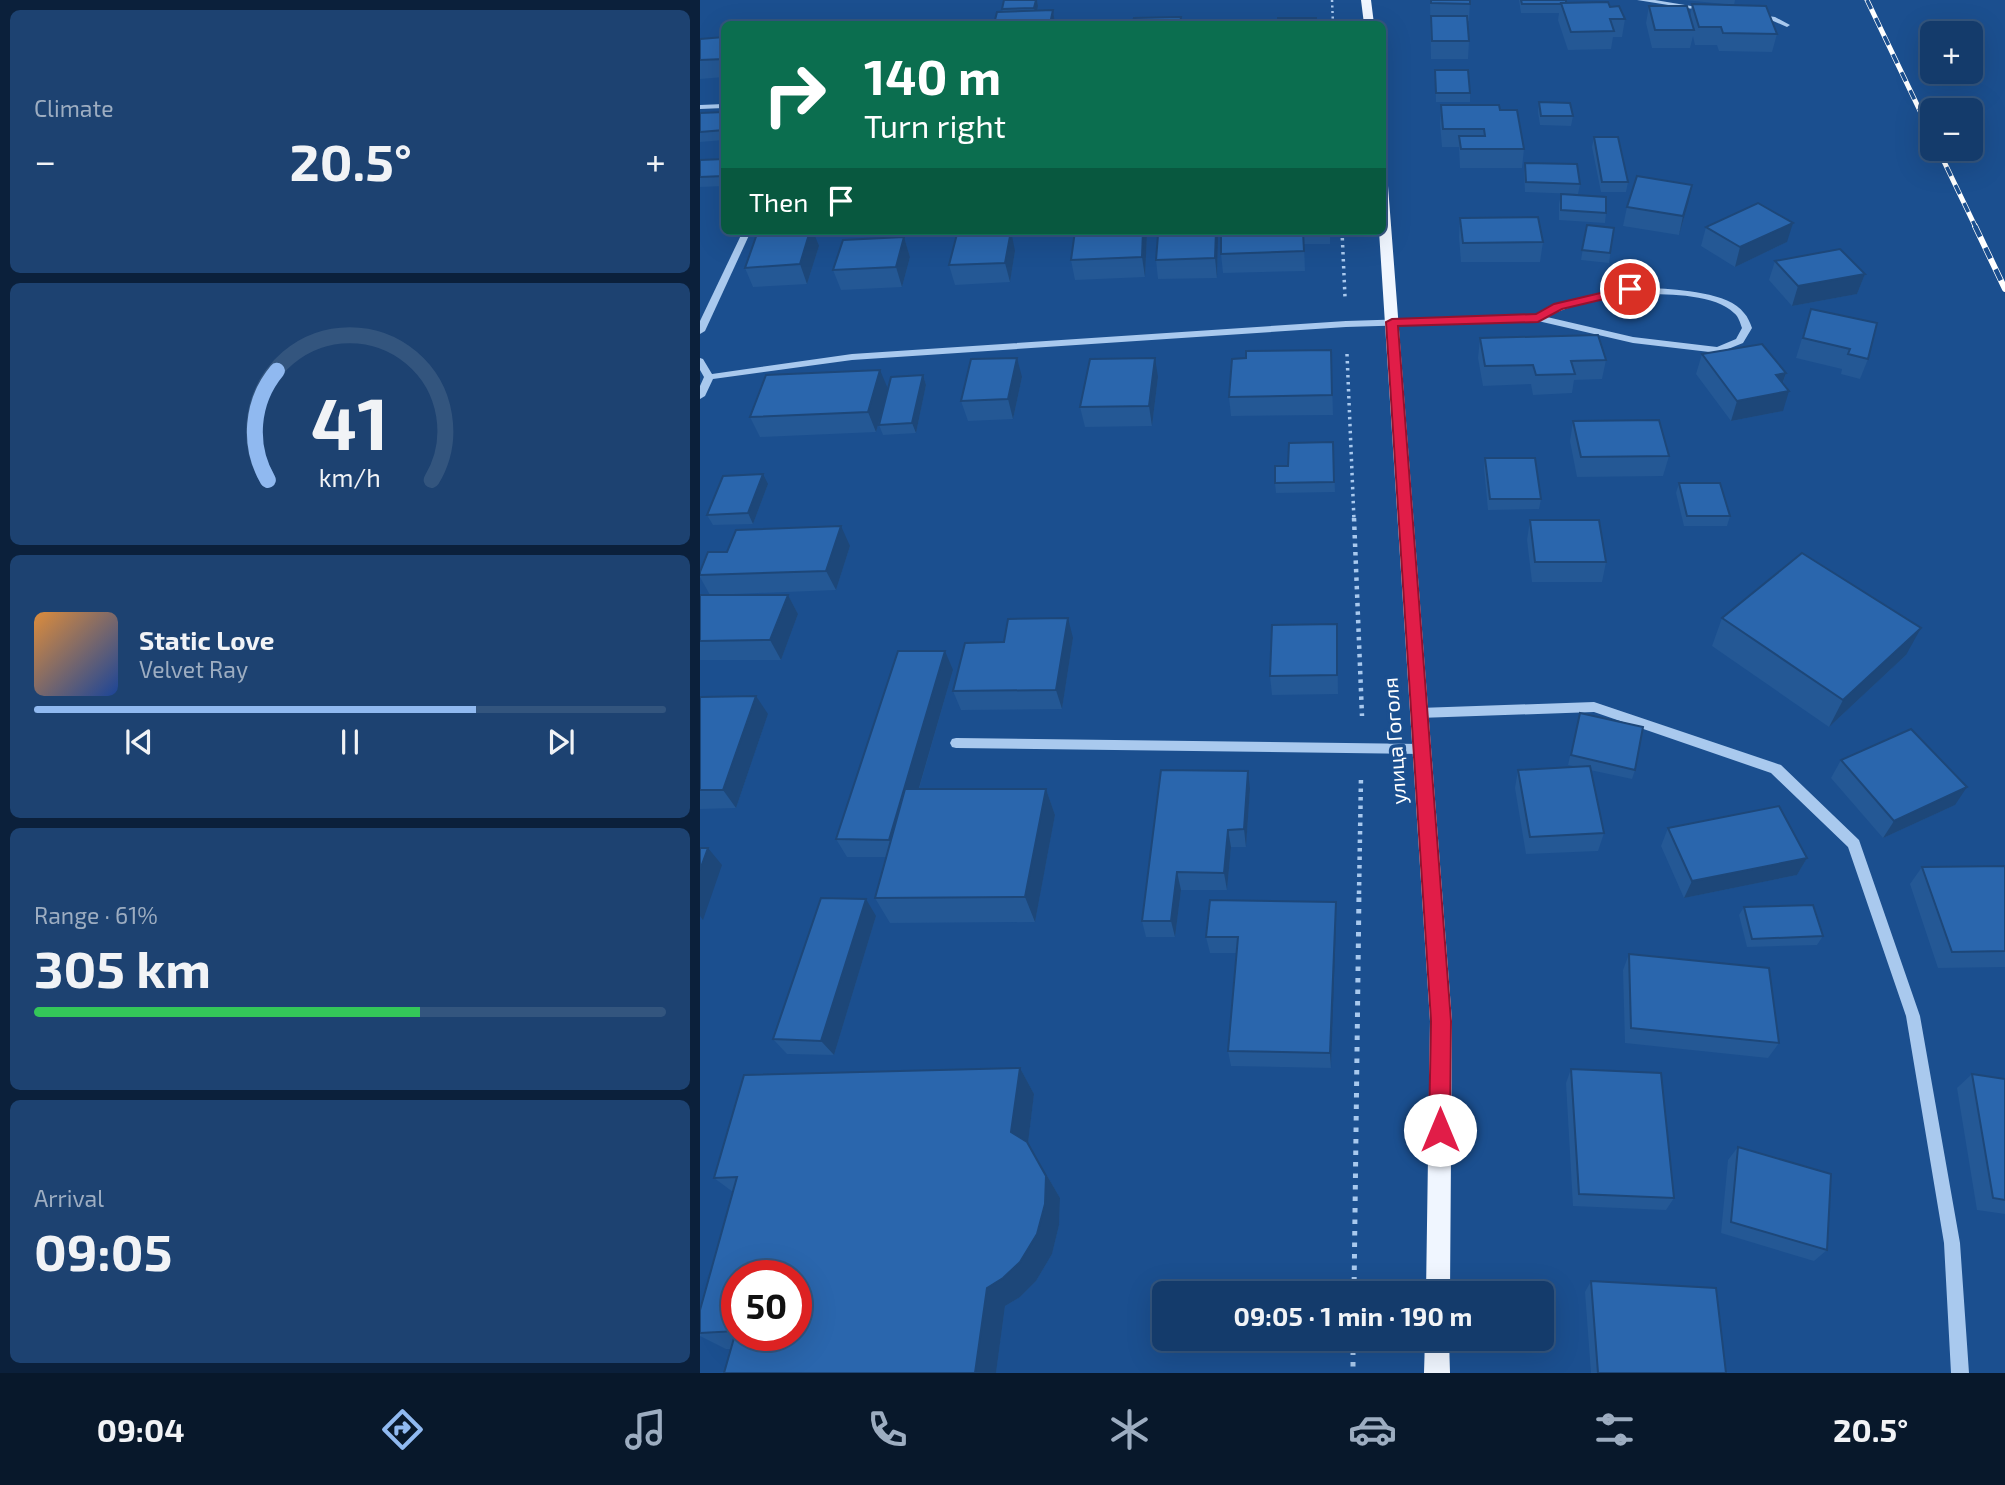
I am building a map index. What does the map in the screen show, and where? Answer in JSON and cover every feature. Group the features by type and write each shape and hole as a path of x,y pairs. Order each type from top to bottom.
{"main road":[{"path":"1366,0 1369,21"},
{"name":"улица Гоголя","path":"1386,235 1441,1021 1438,1281"},
{"path":"1437,1351 1437,1373"}],"street":[{"path":"1640,0 1720,11"},
{"path":"1747,15 1773,18 1787,25"},
{"path":"700,107 721,106"},
{"path":"700,331 745,235"},
{"path":"709,377 852,357 1392,322 1538,318 1633,340 1718,350 1740,341 1747,328 1740,314 1715,299 1672,291 1630,289 1558,307 1538,318"},
{"path":"700,361 709,377"},
{"path":"700,396 709,377"},
{"path":"1419,713 1594,707 1776,769 1854,844 1913,1016 1952,1242 1960,1373"},
{"path":"956,743 1422,749"}],"path":[{"path":"1353,1351 1353,1373"}],"building":[{"path":"1004,0 1036,0 1034,8 1002,9"},
{"path":"1431,0 1470,0 1470,4 1431,3"},
{"path":"1521,0 1566,0 1566,3 1522,4"},
{"path":"1608,2 1610,7 1619,6 1625,19 1610,19 1614,31 1571,32 1561,3"},
{"path":"1692,4 1766,6 1777,34 1723,33 1721,27 1699,27"},
{"path":"1649,6 1687,6 1694,30 1655,30"},
{"path":"1053,10 1051,21 995,21 997,12"},
{"path":"1431,16 1467,16 1469,41 1432,41"},
{"path":"1181,17 1180,21 1133,21 1134,18"},
{"path":"1278,18 1316,18 1316,21 1278,21"},
{"path":"721,37 721,59 700,60 700,39"},
{"path":"1435,70 1468,70 1470,93 1436,93"},
{"path":"1539,102 1570,103 1573,116 1541,116"},
{"path":"1441,105 1499,105 1500,110 1517,110 1524,149 1461,149 1459,136 1485,136 1484,129 1443,129"},
{"path":"721,112 721,130 700,132 700,113"},
{"path":"1594,137 1618,137 1628,182 1602,182"},
{"path":"721,159 721,176 700,177 700,160"},
{"path":"1525,163 1577,164 1580,184 1526,182"},
{"path":"1637,176 1692,185 1683,216 1627,207"},
{"path":"1561,194 1606,197 1606,213 1561,210"},
{"path":"1758,203 1793,223 1740,247 1706,227"},
{"path":"1538,217 1543,242 1463,243 1460,218"},
{"path":"1587,225 1614,228 1610,253 1582,250"},
{"path":"757,235 809,235 800,264 745,268"},
{"path":"957,235 1010,235 1005,263 949,265"},
{"path":"1074,235 1143,235 1142,257 1071,260"},
{"path":"1158,235 1216,235 1215,258 1156,260"},
{"path":"1221,235 1303,235 1304,251 1221,254"},
{"path":"904,237 896,267 833,270 843,240"},
{"path":"1840,249 1865,274 1798,286 1775,261"},
{"path":"1811,309 1877,323 1868,359 1848,354 1850,349 1803,338"},
{"path":"1598,335 1606,360 1571,361 1575,374 1536,375 1533,365 1485,366 1480,338"},
{"path":"1762,344 1786,373 1776,375 1789,391 1737,401 1702,354"},
{"path":"1331,350 1332,395 1229,397 1232,359 1246,358 1246,351"},
{"path":"1017,358 1008,399 961,401 971,359"},
{"path":"1155,358 1149,406 1080,407 1090,359"},
{"path":"880,370 868,412 750,417 766,375"},
{"path":"923,375 912,423 879,425 891,377"},
{"path":"1659,420 1669,456 1581,457 1573,421"},
{"path":"1333,442 1334,482 1275,483 1275,466 1288,466 1289,443"},
{"path":"1485,458 1535,458 1541,499 1490,499"},
{"path":"763,474 748,513 707,515 723,476"},
{"path":"1679,483 1720,483 1730,516 1687,516"},
{"path":"1530,520 1599,520 1606,562 1535,562"},
{"path":"841,526 826,571 700,575 708,552 727,552 736,530"},
{"path":"1802,553 1921,628 1843,700 1722,618"},
{"path":"700,595 788,595 770,640 700,641"},
{"path":"1068,618 1056,690 953,691 965,643 1004,642 1008,619"},
{"path":"1337,624 1337,675 1270,676 1272,625"},
{"path":"898,651 945,651 889,840 836,839"},
{"path":"756,696 723,790 700,790 700,697"},
{"path":"1580,713 1643,727 1635,770 1571,755"},
{"path":"1911,729 1967,787 1894,821 1841,760"},
{"path":"1590,766 1604,833 1530,837 1518,770"},
{"path":"1161,770 1248,771 1244,829 1228,830 1224,873 1177,872 1171,921 1142,921"},
{"path":"905,789 1046,789 1025,897 875,898"},
{"path":"1779,806 1807,858 1692,881 1668,828"},
{"path":"700,848 708,848 700,870"},
{"path":"2005,866 2005,951 1952,952 1922,867"},
{"path":"821,898 866,899 821,1041 773,1039"},
{"path":"1210,900 1336,902 1330,1053 1228,1051 1238,937 1206,937"},
{"path":"1813,905 1823,936 1752,939 1744,907"},
{"path":"1629,954 1769,968 1779,1043 1631,1028"},
{"path":"1020,1068 1011,1132 1027,1142 1046,1176 1045,1204 1037,1234 1020,1262 987,1288 975,1373 724,1373 730,1351 812,1351 812,1260 721,1260 721,1332 700,1333 700,1310 737,1177 714,1178 744,1075"},
{"path":"1571,1069 1661,1073 1674,1198 1579,1194"},
{"path":"1972,1074 2005,1079 2005,1200 1993,1198"},
{"path":"1738,1147 1831,1174 1827,1250 1731,1222"},
{"path":"1591,1281 1716,1288 1726,1373 1598,1373"}],"railway":[{"path":"1867,0 1920,111"},
{"path":"1944,161 1976,228"},
{"path":"1975,226 2005,289"}],"route":[{"path":"1440,1130 1441,1021 1392,322 1538,318 1558,307 1630,289"}]}
